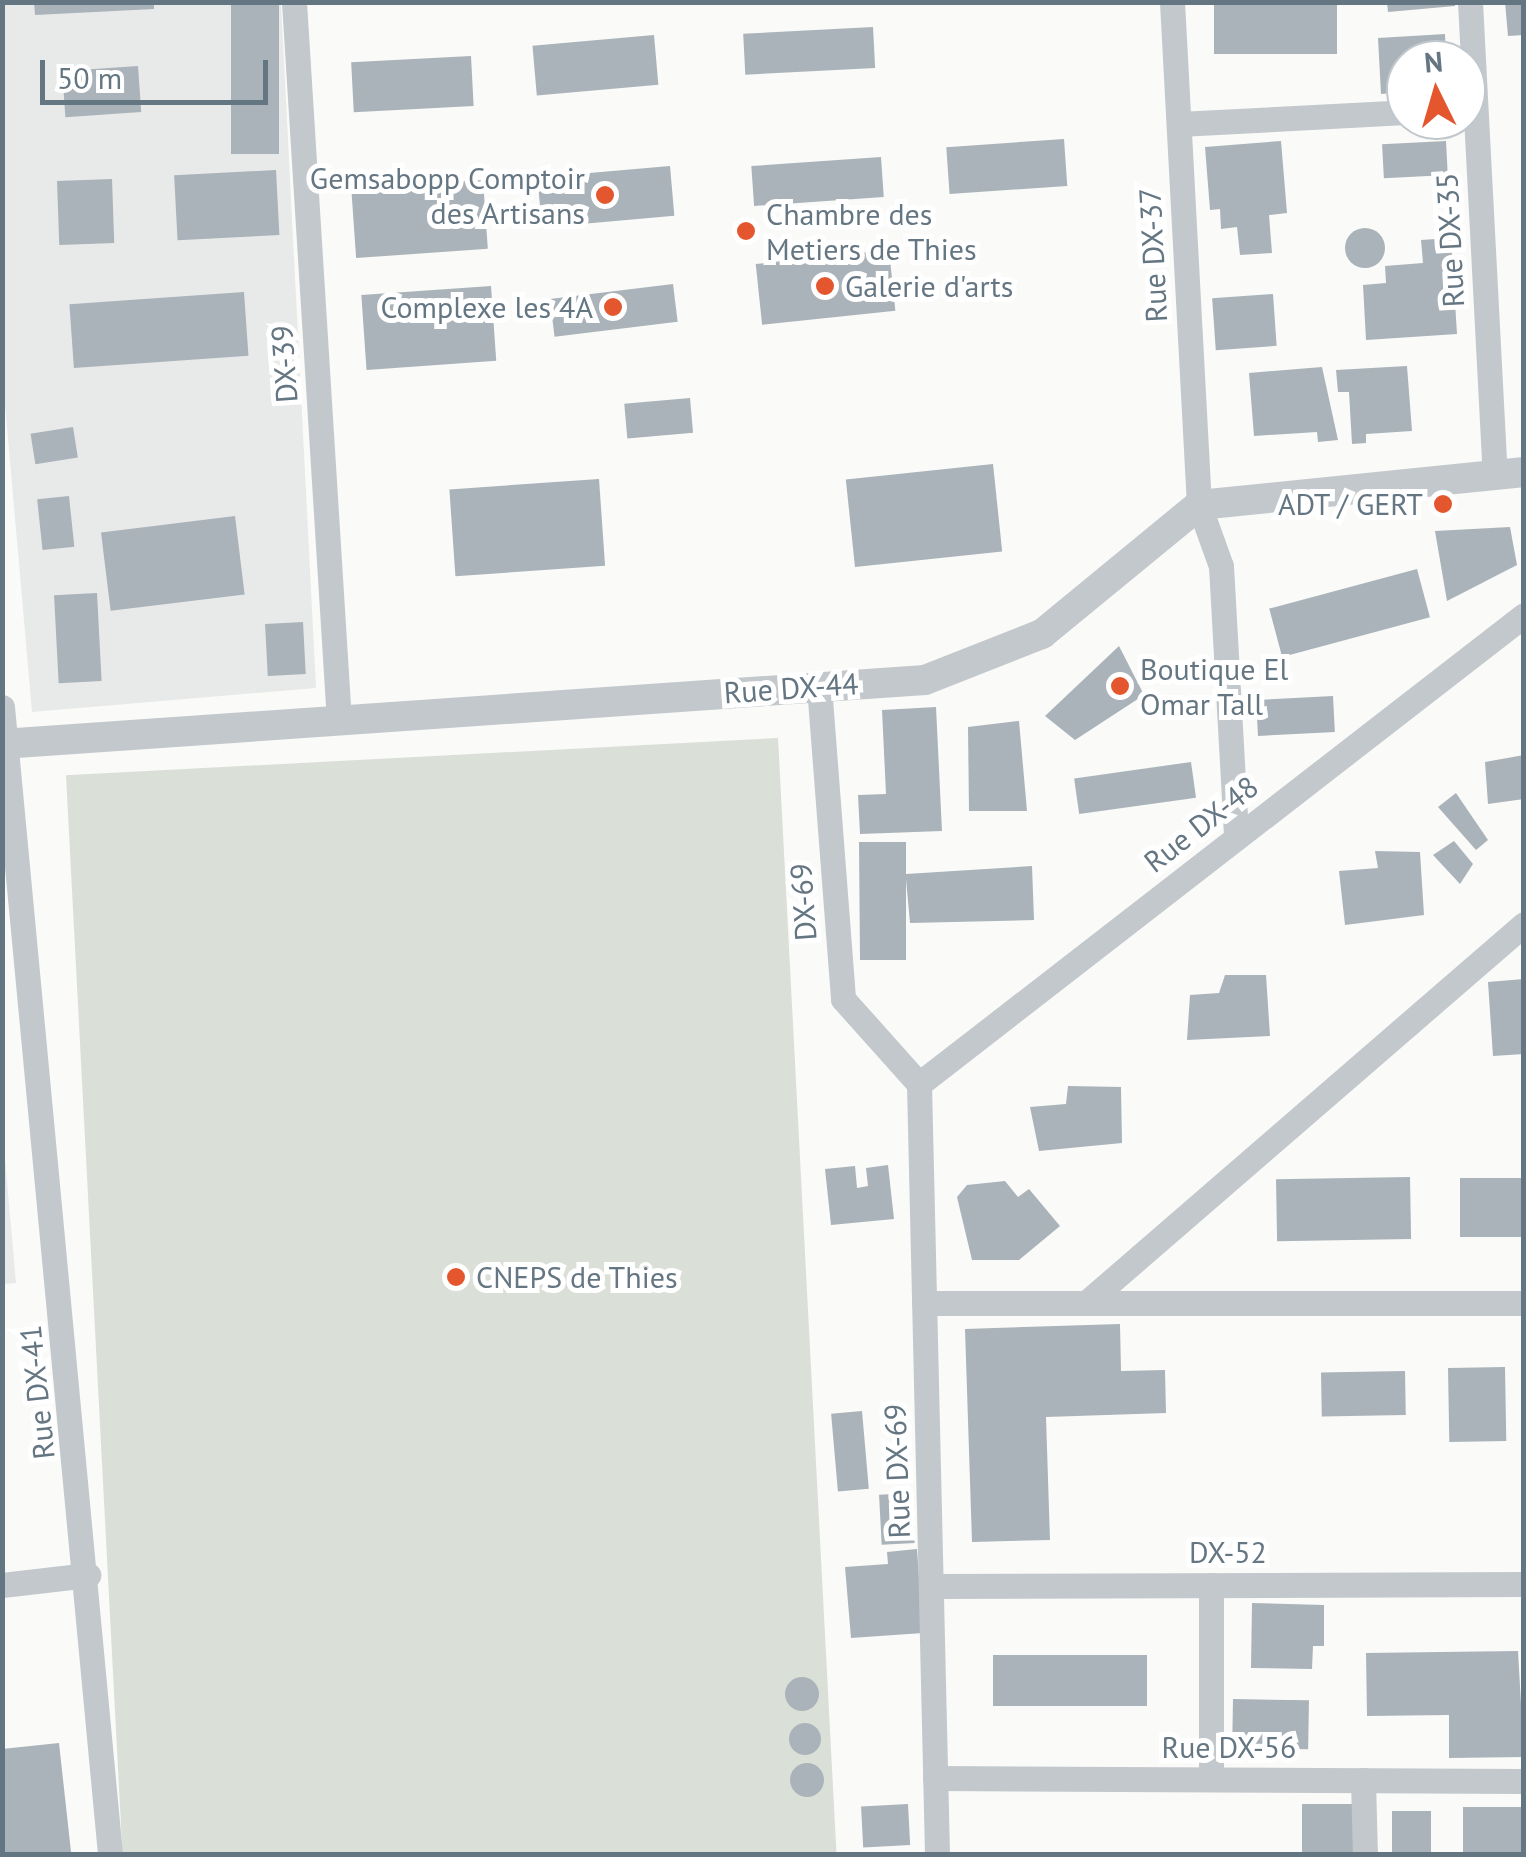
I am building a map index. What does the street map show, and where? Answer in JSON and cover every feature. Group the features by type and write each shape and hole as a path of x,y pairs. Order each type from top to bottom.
{"street":[{"name":"DX-39","path":"294,2 339,721"},
{"name":"Rue DX-37","path":"1172,2 1198,504 1221,566 1236,838"},
{"name":"Rue DX-35","path":"1470,2 1470,40"},
{"path":"1178,124 1386,113"},
{"name":"Rue DX-35","path":"1474,140 1509,473"},
{"path":"1198,504 1509,473"},
{"name":"Rue DX-44","path":"4,744 924,680 1042,634 1198,504"},
{"name":"Rue DX-48","path":"919,1084 1524,615"},
{"name":"DX-69","path":"819,686 843,999 919,1084"},
{"name":"Rue DX-41","path":"2,707 88,1574 110,1854"},
{"path":"1086,1303 1524,924"},
{"name":"Rue DX-69","path":"919,1084 937,1854"},
{"path":"924,1303 1524,1303"},
{"path":"2,1584 88,1574"},
{"path":"1211,1584 1211,1779"},
{"name":"DX-52","path":"933,1586 1524,1584"},
{"name":"Rue DX-56","path":"935,1778 1524,1781"},
{"path":"1363,1780 1364,1854"}],"shaded area":[{"path":"2,3 281,3 316,688 32,712 2,370"},
{"name":"CNEPS de Thies","path":"778,738 836,1853 123,1854 66,775"},
{"path":"3,1137 16,1283 2,1284"}],"building":[{"path":"34,2 154,2 154,9 35,15"},
{"path":"231,2 279,2 279,154 231,154"},
{"path":"1214,2 1337,2 1337,54 1214,54"},
{"path":"1387,2 1455,2 1455,6 1388,12"},
{"path":"1505,2 1524,2 1524,35 1508,36"},
{"path":"873,27 875,68 745,75 743,34"},
{"path":"1445,34 1445,40 1386,40 1386,94 1381,94 1378,38"},
{"path":"654,35 658,85 537,95 532,46"},
{"path":"471,56 474,106 354,112 351,62"},
{"path":"138,66 141,112 65,117 62,71"},
{"path":"1064,139 1067,186 950,194 946,147"},
{"path":"1281,141 1287,213 1269,215 1272,253 1240,255 1237,227 1221,229 1220,209 1210,210 1205,147"},
{"path":"1446,141 1448,175 1384,178 1382,144"},
{"path":"881,157 884,197 754,206 751,166"},
{"name":"Gemsabopp Comptoir des Artisans","path":"670,166 674,216 542,227 538,178"},
{"path":"276,170 279,235 178,240 174,175"},
{"path":"112,179 114,243 59,245 57,181"},
{"path":"483,180 488,249 356,258 351,189"},
{"path":"1365,228 1379,234 1385,248 1379,262 1365,268 1351,262 1345,248 1351,234"},
{"path":"1451,238 1457,334 1366,340 1363,285 1386,283 1385,266 1423,263 1421,240"},
{"name":"Galerie d'arts","path":"889,250 895,311 762,325 756,264"},
{"name":"Complexe les 4A","path":"673,284 678,322 555,337 550,299"},
{"path":"491,286 496,361 367,370 361,295"},
{"path":"244,292 248,356 74,368 69,304"},
{"path":"1273,294 1277,346 1216,350 1212,298"},
{"path":"1407,366 1412,431 1366,434 1366,443 1352,444 1349,392 1338,392 1336,370"},
{"path":"1322,367 1338,440 1318,442 1317,432 1254,436 1249,373"},
{"path":"690,398 693,433 627,439 624,404"},
{"path":"73,427 78,458 35,464 31,434"},
{"path":"993,464 1002,552 855,567 846,479"},
{"path":"599,479 605,566 455,576 449,489"},
{"path":"69,496 74,547 43,550 37,499"},
{"path":"235,516 245,594 111,611 101,532"},
{"path":"1510,527 1517,565 1447,601 1435,531"},
{"path":"1417,569 1430,617 1282,657 1269,609"},
{"path":"97,593 102,681 59,683 54,595"},
{"path":"303,622 306,674 268,676 265,624"},
{"path":"1119,646 1144,695 1075,740 1045,716"},
{"path":"1333,696 1335,732 1258,736 1256,700"},
{"path":"936,707 942,831 860,834 858,795 886,794 882,710"},
{"path":"1019,721 1027,811 969,811 968,727"},
{"path":"1524,755 1524,799 1488,804 1485,762"},
{"path":"1191,762 1196,798 1079,814 1074,778"},
{"path":"1456,793 1488,840 1476,850 1438,807"},
{"path":"1454,841 1473,864 1460,884 1433,855"},
{"path":"859,842 906,842 906,874 1032,866 1034,920 910,923 906,879 906,960 860,960"},
{"path":"1375,851 1420,852 1424,915 1345,925 1339,871 1378,868"},
{"path":"1225,975 1266,975 1270,1036 1187,1040 1190,995 1219,993"},
{"path":"1524,979 1524,1054 1493,1056 1488,982"},
{"path":"1068,1086 1121,1087 1122,1143 1039,1151 1030,1107 1066,1104"},
{"path":"888,1165 894,1219 831,1225 825,1169 855,1166 857,1188 868,1186 866,1168"},
{"path":"1410,1177 1411,1239 1277,1241 1276,1179"},
{"path":"1460,1178 1524,1178 1524,1237 1460,1237"},
{"path":"1005,1181 1018,1197 1029,1189 1060,1226 1019,1260 972,1260 957,1197 967,1185"},
{"path":"1120,1324 1121,1371 1165,1370 1166,1413 1046,1417 1050,1540 972,1542 965,1329"},
{"path":"1505,1367 1506,1441 1449,1442 1448,1368"},
{"path":"1405,1371 1406,1415 1322,1416 1321,1372"},
{"path":"862,1411 869,1489 838,1491 831,1414"},
{"path":"912,1493 915,1543 882,1545 879,1495"},
{"path":"917,1549 923,1633 851,1638 845,1567 888,1564 887,1552"},
{"path":"1252,1603 1324,1605 1324,1646 1313,1646 1312,1669 1251,1668"},
{"path":"1518,1651 1524,1757 1449,1758 1449,1715 1367,1716 1366,1653"},
{"path":"993,1655 1147,1655 1147,1706 993,1706"},
{"path":"802,1677 814,1682 819,1694 814,1706 802,1711 790,1706 785,1694 790,1682"},
{"path":"1233,1699 1309,1700 1308,1749 1232,1748"},
{"path":"805,1723 816,1728 821,1739 816,1750 805,1755 794,1750 789,1739 794,1728"},
{"path":"59,1743 71,1852 2,1854 2,1749"},
{"path":"807,1763 819,1768 824,1780 819,1792 807,1797 795,1792 790,1780 795,1768"},
{"path":"908,1804 910,1845 863,1847 861,1806"},
{"path":"1302,1804 1361,1804 1361,1854 1302,1854"},
{"path":"1463,1807 1524,1807 1524,1854 1463,1854"},
{"path":"1392,1811 1431,1811 1431,1854 1392,1854"}],"place":[{"name":"Gemsabopp Comptoir des Artisans","path":"605,195"},
{"name":"Chambre des Metiers de Thies","path":"746,231"},
{"name":"Galerie d'arts","path":"825,286"},
{"name":"Complexe les 4A","path":"613,307"},
{"name":"ADT / GERT","path":"1443,504"},
{"name":"Boutique El Omar Tall","path":"1120,686"},
{"name":"CNEPS de Thies","path":"456,1277"}]}
